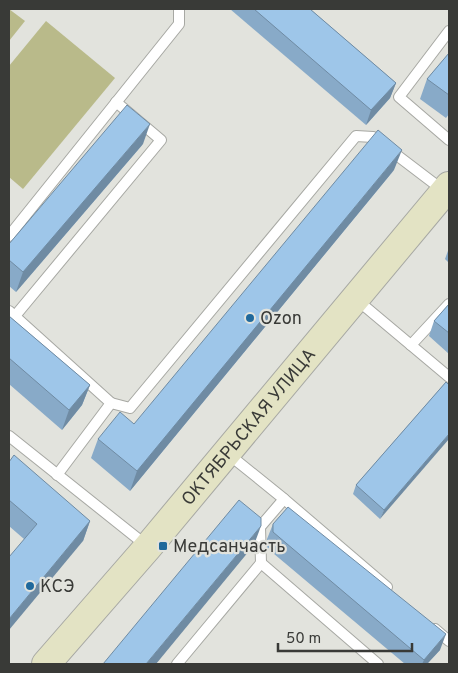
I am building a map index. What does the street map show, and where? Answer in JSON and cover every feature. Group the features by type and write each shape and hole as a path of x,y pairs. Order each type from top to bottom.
{"main road":[{"name":"ОКТЯБРЬСКАЯ УЛИЦА","path":"46,664 148,547 447,189"}],"lane":[{"path":"9,236 179,24 179,9"},
{"path":"449,32 396,94 449,140"},
{"path":"116,102 161,140 12,314 111,402 130,408 356,136 373,137 447,189"},
{"path":"355,299 449,377"},
{"path":"411,345 449,304"},
{"path":"57,475 111,402"},
{"path":"10,440 148,547"},
{"path":"226,453 284,499 397,596"},
{"path":"177,664 261,563 260,527 284,499"},
{"path":"261,563 378,664"},
{"path":"427,622 449,641"}],"green space":[{"path":"9,9 25,21 9,41"},
{"path":"46,21 115,78 23,189 9,177 9,66"}],"building":[{"path":"254,9 310,9 396,83 371,110"},
{"path":"449,53 449,95 427,79"},
{"path":"127,105 150,124 23,272 9,260 9,244"},
{"path":"378,130 402,150 137,471 98,439 120,412 134,424"},
{"path":"449,304 449,333 434,321"},
{"path":"9,316 90,385 69,410 9,358"},
{"path":"446,382 449,385 449,434 384,510 356,485"},
{"path":"14,455 90,521 9,619 9,557 37,524 9,500 9,462"},
{"path":"239,500 261,518 261,526 146,664 103,664"},
{"path":"288,507 446,634 424,660 273,532 273,524"}],"place":[{"name":"Ozon","path":"250,318"},
{"name":"Медсанчасть","path":"163,546"},
{"name":"КСЭ","path":"30,586"}]}
